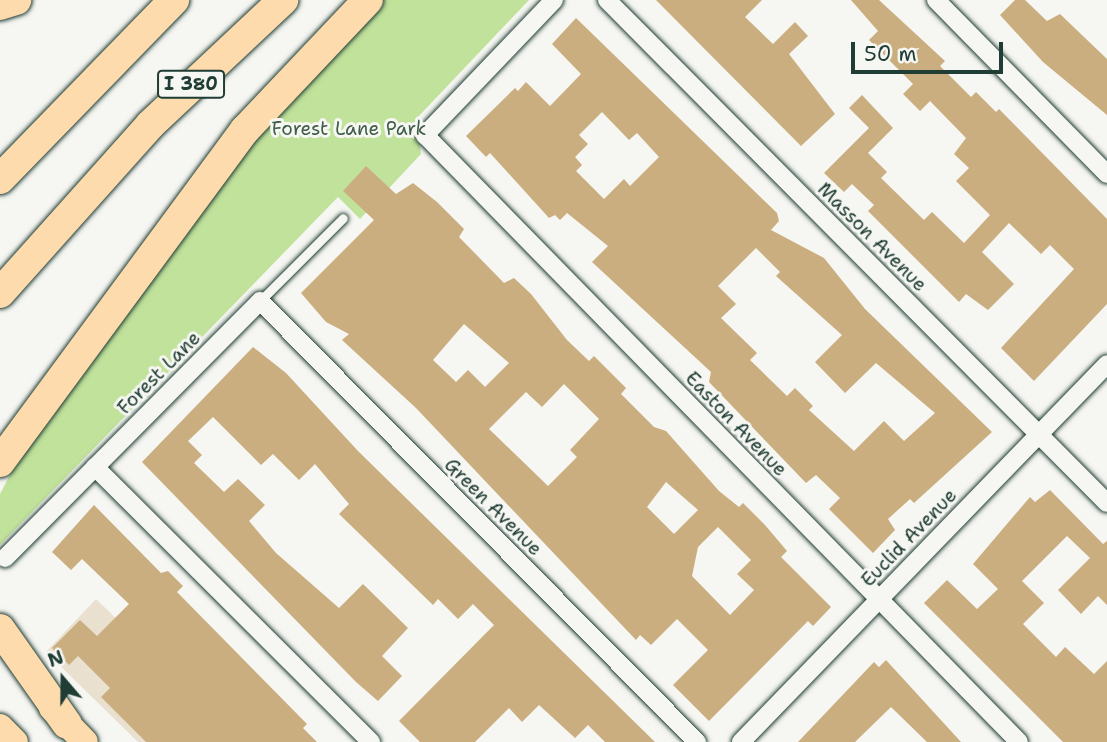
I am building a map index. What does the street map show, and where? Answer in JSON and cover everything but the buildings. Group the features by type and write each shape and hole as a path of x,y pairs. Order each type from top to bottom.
{"highway":[{"path":"0,5 16,0"},
{"path":"0,179 174,0"},
{"name":"I 380","path":"0,293 150,125 283,0"},
{"path":"0,462 244,130 368,0"},
{"path":"0,629 76,733"}],"main road":[{"path":"0,653 76,733"},
{"path":"0,727 15,742"}],"street":[{"name":"Easton Avenue","path":"554,0 425,135 1019,742"},
{"name":"Masson Avenue","path":"607,0 1107,503"},
{"path":"936,0 1107,174"},
{"name":"Forest Lane","path":"5,558 260,301"},
{"name":"Green Avenue","path":"260,301 697,742"},
{"name":"Euclid Avenue","path":"741,742 1107,364"},
{"path":"95,467 371,742"}],"lane":[{"name":"Forest Lane","path":"260,301 343,218"}],"shaded area":[{"path":"96,599 244,742 138,742 46,652"}],"green space":[{"name":"Forest Lane Park","path":"382,0 529,0 417,118 421,154 360,219 338,197 0,545 0,494 14,467 242,147"}]}
